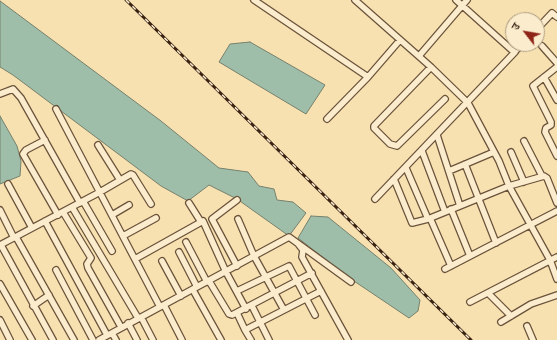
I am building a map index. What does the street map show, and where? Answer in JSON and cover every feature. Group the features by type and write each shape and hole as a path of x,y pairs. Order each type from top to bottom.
{"street":[{"path":"254,0 368,77"},
{"path":"355,0 419,56 468,103 494,152 509,186 550,260 557,279"},
{"path":"456,0 505,43"},
{"path":"419,56 467,0"},
{"path":"545,22 556,13"},
{"path":"327,119 368,77 400,40"},
{"path":"545,49 557,63"},
{"path":"375,199 515,52"},
{"path":"431,67 374,126 374,128 390,144 397,146 445,99"},
{"path":"557,68 535,82 533,87 551,122 552,125 546,128 545,132 557,156"},
{"path":"544,77 557,100"},
{"path":"0,94 10,89 18,93 112,251"},
{"path":"56,109 135,259 182,340"},
{"path":"437,135 460,206"},
{"path":"45,140 26,150 23,154 60,213 91,258 87,264 88,268 121,327"},
{"path":"524,141 542,176 547,178 557,203"},
{"path":"98,145 120,180"},
{"path":"422,151 445,212"},
{"path":"449,171 494,152"},
{"path":"511,152 524,182"},
{"path":"465,164 496,243"},
{"path":"406,168 451,266"},
{"path":"53,340 0,245 82,202 131,174 133,174 150,204"},
{"path":"394,179 411,223 429,219 509,186 542,176"},
{"path":"8,184 32,228"},
{"path":"237,200 212,219 237,266"},
{"path":"190,203 201,222 204,222 226,272 237,291 260,322 269,340"},
{"path":"112,214 129,205"},
{"path":"72,207 153,340"},
{"path":"0,210 74,340"},
{"path":"451,210 470,256"},
{"path":"445,269 557,211"},
{"path":"123,236 156,218"},
{"path":"238,219 254,256 284,310"},
{"path":"45,221 110,334 116,340"},
{"path":"135,259 201,222"},
{"path":"99,340 128,323 237,266 287,237 293,239 352,282"},
{"path":"293,239 303,250 302,257 348,340"},
{"path":"186,242 229,314 237,314 312,273"},
{"path":"179,252 221,340"},
{"path":"470,302 557,257"},
{"path":"162,261 181,296"},
{"path":"237,291 288,266 298,281 315,315"},
{"path":"56,270 93,340"},
{"path":"0,284 32,340"},
{"path":"245,330 321,291"},
{"path":"488,292 511,316"},
{"path":"501,322 530,304 557,295"},
{"path":"33,306 49,296"},
{"path":"237,314 250,340"},
{"path":"0,320 10,340"},
{"path":"128,323 137,340"},
{"path":"527,326 533,340"}],"shaded area":[{"path":"0,1 161,121 219,168 248,172 259,186 274,189 277,200 293,202 306,213 289,236 237,199 209,185 188,201 161,186 13,75 0,67"},
{"path":"250,42 325,85 306,114 219,62 230,44"},
{"path":"0,116 17,146 21,161 20,176 0,184"},
{"path":"311,216 328,217 391,268 420,300 418,311 409,318 348,277 298,238"}],"railway":[{"path":"126,0 471,340"}]}
